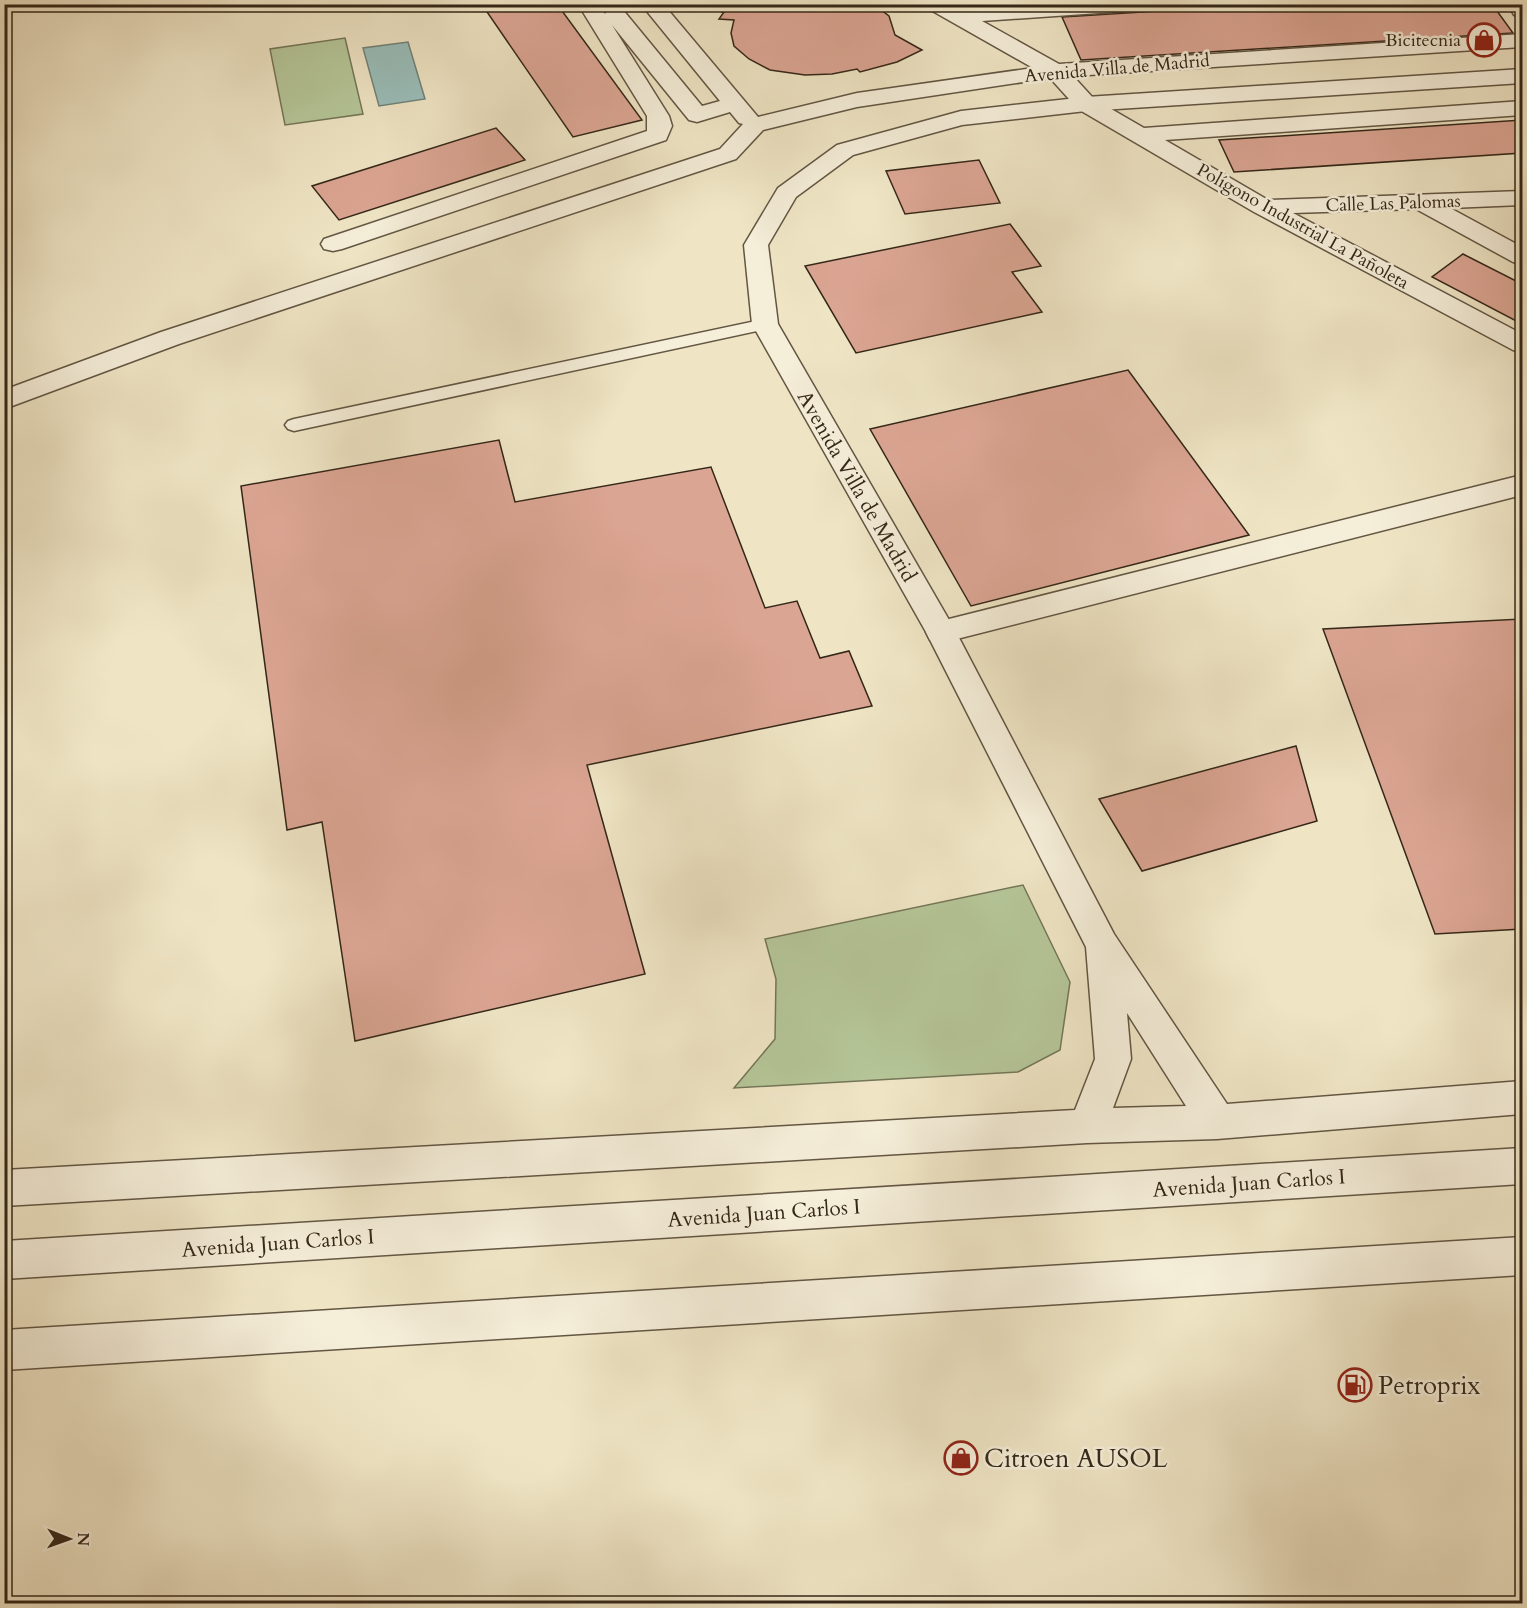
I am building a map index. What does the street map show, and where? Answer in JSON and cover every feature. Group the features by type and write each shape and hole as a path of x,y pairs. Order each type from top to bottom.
{"street":[{"path":"333,244 658,135 660,126 658,116 588,4"},
{"path":"605,4 697,115 733,104"},
{"path":"4,400 181,334 728,154 755,125 733,104 651,4"},
{"name":"Polígono Industrial La Pañoleta","path":"937,4 1055,71 1086,104 1263,207 1522,344"},
{"path":"960,16 1142,4"},
{"path":"1518,4 1522,10"},
{"name":"Avenida Villa de Madrid","path":"755,125 857,100 1055,71 1522,40"},
{"name":"Avenida Villa de Madrid","path":"1217,1122 1102,944 941,632 765,324 756,245 786,193 845,150 961,118 1086,104 1522,76"},
{"path":"1142,135 1522,108"},
{"name":"Calle Las Palomas","path":"1263,207 1522,198"},
{"path":"1420,202 1522,257"},
{"path":"941,632 1522,485"},
{"path":"1087,1126 1113,1059 1102,944"},
{"path":"4,1188 1087,1126 1217,1122 1522,1098"},
{"name":"Avenida Juan Carlos I","path":"4,1260 1522,1167"},
{"path":"4,1350 1522,1256"}],"lane":[{"path":"294,425 765,324"}],"green space":[{"path":"345,38 363,114 285,125 270,49"},
{"path":"1023,885 1070,982 1060,1050 1018,1072 734,1088 775,1039 776,979 765,939"}],"water":[{"path":"408,42 425,99 379,106 363,48"}],"building":[{"path":"505,4 557,4 642,120 573,137 485,9"},
{"path":"730,4 873,4 889,16 895,35 922,50 897,62 860,72 857,69 832,74 805,75 770,70 749,59 734,46 731,33 734,20 719,19"},
{"path":"1272,4 1492,4 1513,33 1081,60 1062,17"},
{"path":"1522,120 1522,153 1234,172 1219,140"},
{"path":"496,128 525,160 339,220 312,186"},
{"path":"979,160 1000,203 905,214 886,171"},
{"path":"1010,224 1041,266 1012,272 1042,312 856,353 805,266"},
{"path":"1463,254 1522,284 1522,324 1432,277"},
{"path":"1128,370 1249,535 971,606 870,429"},
{"path":"499,440 515,502 711,467 765,608 797,601 820,658 849,651 872,706 587,765 645,974 355,1041 322,822 287,830 241,486"},
{"path":"1522,619 1522,929 1435,934 1323,629"},
{"path":"1296,746 1317,821 1142,871 1099,799"}],"place":[{"name":"Bicitecnia","path":"1484,40"},
{"name":"Petroprix","path":"1355,1385"},
{"name":"Citroen AUSOL","path":"961,1458"}]}
